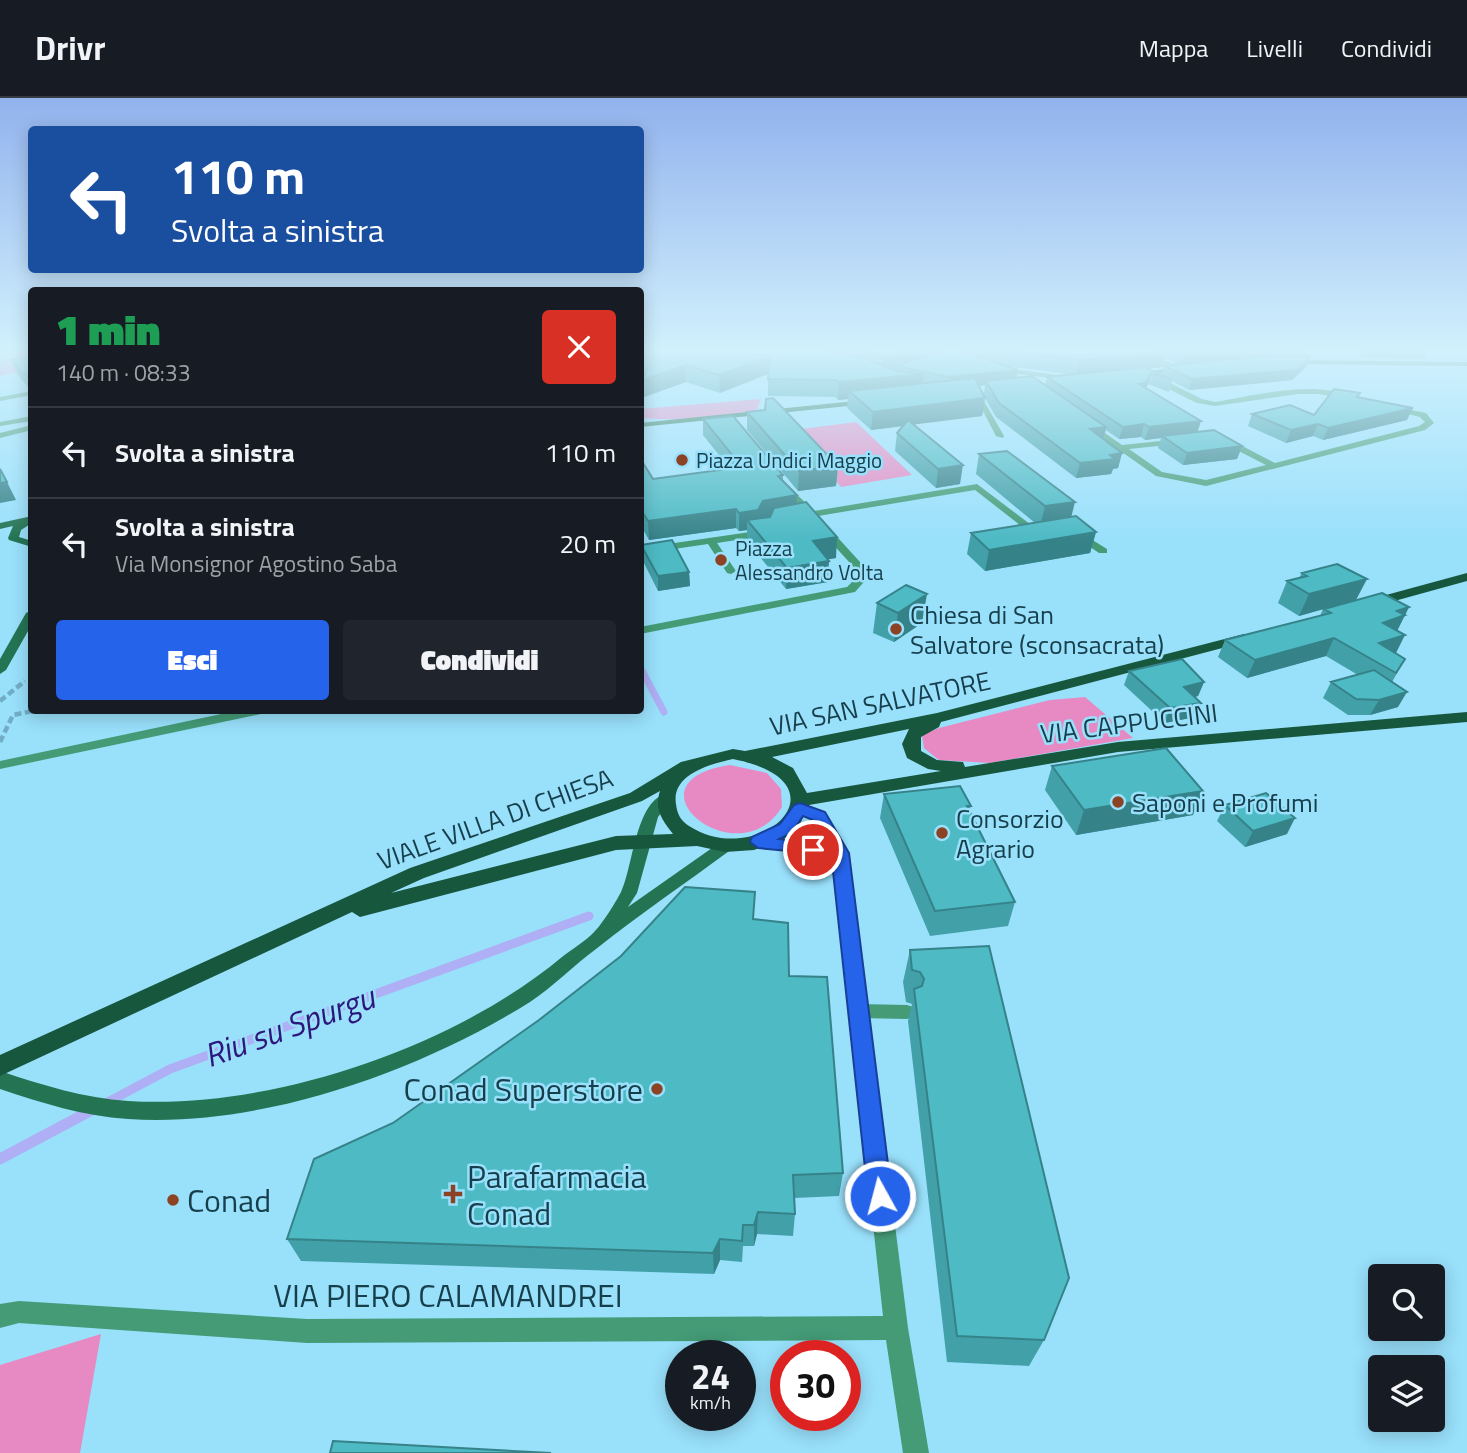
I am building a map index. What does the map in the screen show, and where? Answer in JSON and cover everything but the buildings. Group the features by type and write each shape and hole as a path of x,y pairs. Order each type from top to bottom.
{"main road":[{"path":"1349,610 1467,577"},
{"name":"VIA SAN SALVATORE","path":"750,755 853,738 1034,696 1257,635"},
{"path":"948,714 913,734 910,744 913,754 934,765 998,767"},
{"name":"VIA CAPPUCCINI","path":"800,804 1118,747 1467,716"},
{"path":"717,755 750,755 770,761 787,772 797,785 800,804 786,829 758,842 727,845 700,839 678,826 671,818 665,799 671,781 687,766 717,755"},
{"name":"VIALE VILLA DI CHIESA","path":"0,1066 417,873 636,797 687,766"},
{"name":"VIALE VILLA DI CHIESA","path":"319,919 600,847 700,839"}],"street":[{"path":"644,423 732,420 781,413"},
{"path":"985,413 1000,436"},
{"path":"1077,417 1159,474 1206,483 1422,428 1430,423 1423,415 1416,413"},
{"path":"0,424 28,419"},
{"path":"0,436 28,428"},
{"path":"1216,436 1274,466"},
{"path":"1119,448 1191,439"},
{"path":"644,630 851,590 866,573 779,480"},
{"path":"789,519 977,487 1051,534"},
{"path":"0,526 28,520"},
{"path":"23,542 17,528 28,521"},
{"path":"644,550 765,533 766,524"},
{"path":"1028,538 1072,530 1103,551"},
{"path":"0,538 23,542"},
{"path":"710,541 731,571"},
{"path":"0,670 28,620"},
{"path":"0,765 242,714"},
{"path":"598,937 629,892 641,842 651,815 665,799"},
{"path":"800,804 820,816 840,853 846,958 858,1011 896,1328 916,1453"},
{"path":"758,842 840,853"},
{"path":"0,1080 24,1091 72,1105 125,1111 223,1106 332,1085 420,1051 524,996 598,937 727,845"},
{"name":"VIA PIERO CALAMANDREI","path":"0,1316 19,1312 307,1331 896,1328"}],"lane":[{"path":"858,1011 907,1012"}],"path":[{"path":"0,701 25,681"},
{"path":"0,742 13,715 28,712"}],"shaded area":[{"path":"644,413 737,413 714,417 644,418"},
{"path":"856,422 912,475 841,487 793,430"},
{"path":"1085,697 1133,738 990,763 939,760 924,748 922,735 939,728 1050,700"},
{"path":"730,765 767,773 781,789 782,807 763,827 740,833 717,830 698,819 686,805 685,789 699,775"},
{"path":"101,1334 80,1453 0,1453 0,1365"}],"waterway":[{"name":"Riu su Spurgu","path":"644,674 664,712"},
{"name":"Riu su Spurgu","path":"106,1103 170,1069 589,916"},
{"name":"Riu su Spurgu","path":"0,1159 92,1110"}],"place":[{"name":"Piazza Undici Maggio","path":"682,460"},
{"name":"Piazza Alessandro Volta","path":"721,560"},
{"name":"Chiesa di San Salvatore (sconsacrata)","path":"896,629"},
{"name":"Saponi e Profumi","path":"1118,802"},
{"name":"Consorzio Agrario","path":"942,833"},
{"name":"Conad Superstore","path":"657,1089"},
{"name":"Parafarmacia Conad","path":"453,1194"},
{"name":"Conad","path":"173,1200"}],"route":[{"path":"813,850 758,842 786,829 800,808 820,816 840,853 880,1196"}]}
